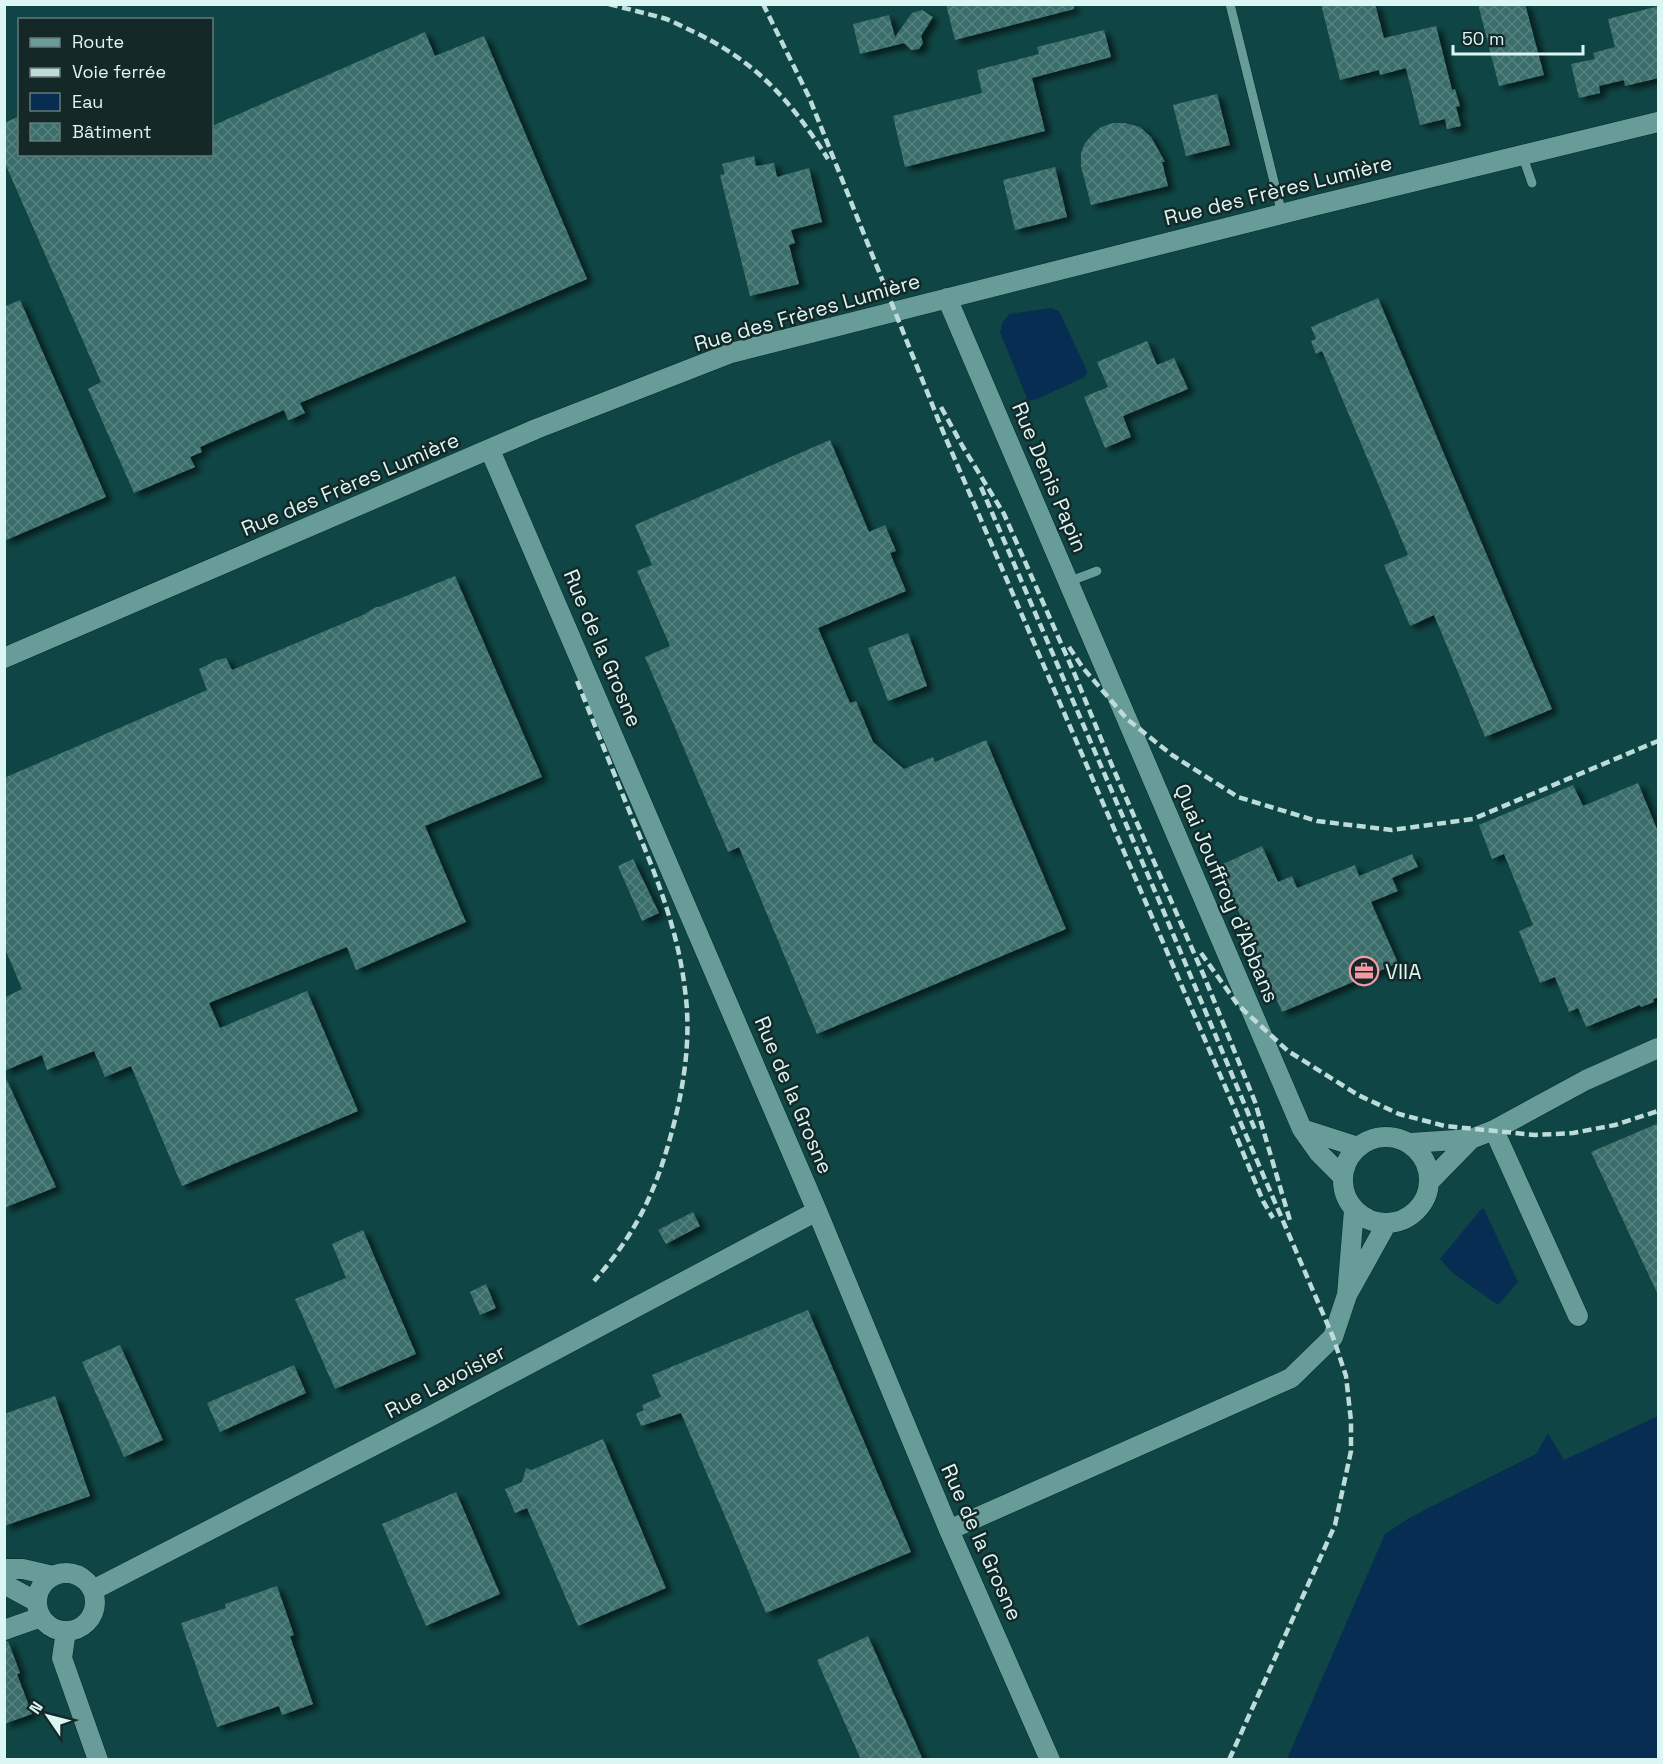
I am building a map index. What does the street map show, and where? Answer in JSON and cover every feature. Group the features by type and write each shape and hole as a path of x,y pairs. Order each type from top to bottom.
{"street":[{"name":"Rue des Frères Lumière","path":"4,658 536,429 731,353 1522,154 1659,122"},
{"name":"Rue Denis Papin","path":"947,298 1108,676"},
{"name":"Rue de la Grosne","path":"490,450 817,1211 949,1530 1050,1760"},
{"name":"Quai Jouffroy d'Abbans","path":"1108,676 1302,1129 1319,1153 1343,1177"},
{"path":"1410,1143 1425,1160 1429,1182 1420,1206 1400,1221 1387,1223 1375,1222 1354,1210 1348,1200 1343,1177 1345,1166 1350,1155 1358,1146 1370,1139 1383,1136 1410,1143 1471,1139 1494,1130 1586,1080 1659,1048"},
{"path":"1302,1129 1358,1146"},
{"path":"1494,1130 1578,1316"},
{"path":"1429,1182 1471,1139"},
{"path":"1347,1295 1354,1210"},
{"name":"Rue Lavoisier","path":"93,1590 431,1416 817,1211"},
{"path":"949,1530 1291,1378 1333,1337 1347,1295 1387,1223"},
{"path":"4,1569 23,1569 53,1576"},
{"path":"4,1584 39,1610 48,1625 56,1630 66,1631 76,1630 91,1618 95,1609 93,1590 88,1582 72,1573 53,1576 41,1587 39,1610"},
{"path":"4,1630 39,1610"},
{"path":"66,1631 62,1658 98,1760"}],"lane":[{"path":"1230,4 1282,214"},
{"path":"1522,154 1532,183"},
{"path":"1068,582 1097,571"}],"water":[{"path":"1051,308 1059,311 1087,371 1085,377 1028,401 1000,332 1002,323 1009,314"},
{"path":"1483,1207 1518,1282 1498,1305 1454,1274 1440,1259"},
{"path":"1658,1416 1658,1759 1287,1759 1385,1534 1409,1518 1536,1454 1548,1433 1564,1460"}],"building":[{"path":"946,4 1074,4 1074,9 955,40"},
{"path":"1321,4 1375,4 1384,38 1436,26 1452,90 1455,89 1460,106 1456,107 1461,126 1447,129 1445,119 1420,125 1406,68 1380,75 1379,70 1340,80"},
{"path":"1478,4 1525,4 1544,75 1499,86"},
{"path":"1659,6 1659,78 1625,86 1624,80 1599,86 1600,93 1579,98 1571,64 1595,59 1593,53 1615,47 1608,19"},
{"path":"922,10 933,17 921,36 923,43 919,49 911,50 904,43 860,54 853,24 889,15 895,37 912,13"},
{"path":"1104,30 1111,57 1032,78 1045,131 905,167 893,116 982,93 977,70 1039,54 1037,47"},
{"path":"425,32 435,56 484,36 587,279 300,403 305,413 292,419 288,420 284,410 200,447 202,452 190,457 195,467 134,493 88,389 101,382 4,161 4,123 18,117 18,156 213,156 213,126"},
{"path":"1217,94 1230,145 1186,156 1173,105"},
{"path":"1113,123 1140,127 1151,137 1165,162 1162,162 1168,186 1091,205 1081,166 1081,153 1085,143 1093,134 1101,127"},
{"path":"754,156 756,166 774,163 777,177 809,168 822,222 791,230 795,243 789,245 799,284 750,296 720,175 725,174 722,164"},
{"path":"1055,167 1067,217 1015,230 1003,180"},
{"path":"1378,298 1552,709 1485,737 1434,615 1410,626 1384,565 1408,555 1322,351 1316,354 1311,341 1316,339 1311,327"},
{"path":"20,300 106,497 4,541 4,307"},
{"path":"1147,341 1157,365 1174,358 1188,389 1123,416 1131,437 1105,448 1084,397 1108,387 1097,362"},
{"path":"830,440 869,532 885,525 896,551 890,553 906,591 818,628 850,703 856,701 873,742 904,769 933,757 935,762 986,740 1066,929 817,1034 739,847 728,852 645,657 670,646 637,571 652,565 635,525"},
{"path":"455,576 542,777 425,826 466,922 356,970 347,947 209,1003 220,1028 307,991 358,1111 182,1186 131,1066 105,1077 94,1051 47,1070 42,1055 4,1071 4,998 22,989 4,946 4,778 207,690 199,669 217,660 226,658 232,670 363,615 376,607"},
{"path":"908,633 927,686 888,701 868,648"},
{"path":"1638,783 1659,834 1659,997 1653,999 1654,1002 1641,1007 1640,1005 1586,1027 1578,1008 1569,1012 1555,977 1540,983 1519,931 1533,925 1504,854 1492,859 1479,825 1573,785 1583,806"},
{"path":"1262,846 1278,882 1292,876 1297,888 1355,865 1359,876 1412,854 1418,867 1392,878 1398,891 1371,902 1398,963 1282,1012 1219,866"},
{"path":"633,859 659,913 642,921 618,866"},
{"path":"4,1074 56,1187 4,1208"},
{"path":"1659,1123 1659,1297 1591,1152"},
{"path":"693,1212 700,1226 666,1244 658,1230"},
{"path":"363,1230 416,1354 335,1389 295,1299 346,1278 332,1244"},
{"path":"486,1284 496,1308 480,1315 470,1292"},
{"path":"808,1310 911,1552 766,1613 681,1413 641,1426 636,1414 644,1410 642,1405 661,1397 652,1375"},
{"path":"120,1345 163,1440 124,1457 82,1362"},
{"path":"294,1365 306,1393 220,1432 207,1403"},
{"path":"55,1396 90,1496 4,1526 4,1414"},
{"path":"603,1439 666,1588 578,1626 527,1508 515,1513 505,1489 522,1482 526,1468 532,1470"},
{"path":"456,1492 500,1594 426,1626 382,1524"},
{"path":"277,1586 294,1635 290,1636 313,1704 282,1715 279,1706 217,1727 181,1623 226,1608 225,1604"},
{"path":"868,1636 923,1760 861,1760 817,1660"},
{"path":"8,1641 32,1714 4,1724 4,1642"}],"railway":[{"path":"609,4 663,18 715,43 735,56 753,69 786,101 828,159"},
{"path":"763,4 809,97 944,434 1333,1337 1346,1376 1351,1421 1351,1451 1335,1525 1229,1760"},
{"path":"941,407 1004,514 1204,976 1255,1102 1291,1224"},
{"path":"981,487 1256,1132"},
{"path":"1069,647 1083,668 1127,719 1172,755 1238,797 1317,821 1392,830 1473,819 1658,741"},
{"path":"577,681 665,903 682,968 687,1009 685,1067 674,1123 663,1162 649,1199 631,1232 594,1281"},
{"path":"1201,953 1238,1005 1288,1051 1358,1095 1399,1114 1445,1126 1535,1135 1573,1133 1615,1125 1658,1111"},
{"path":"1232,1126 1263,1201 1273,1218"}],"place":[{"name":"VIIA","path":"1364,971"}]}
